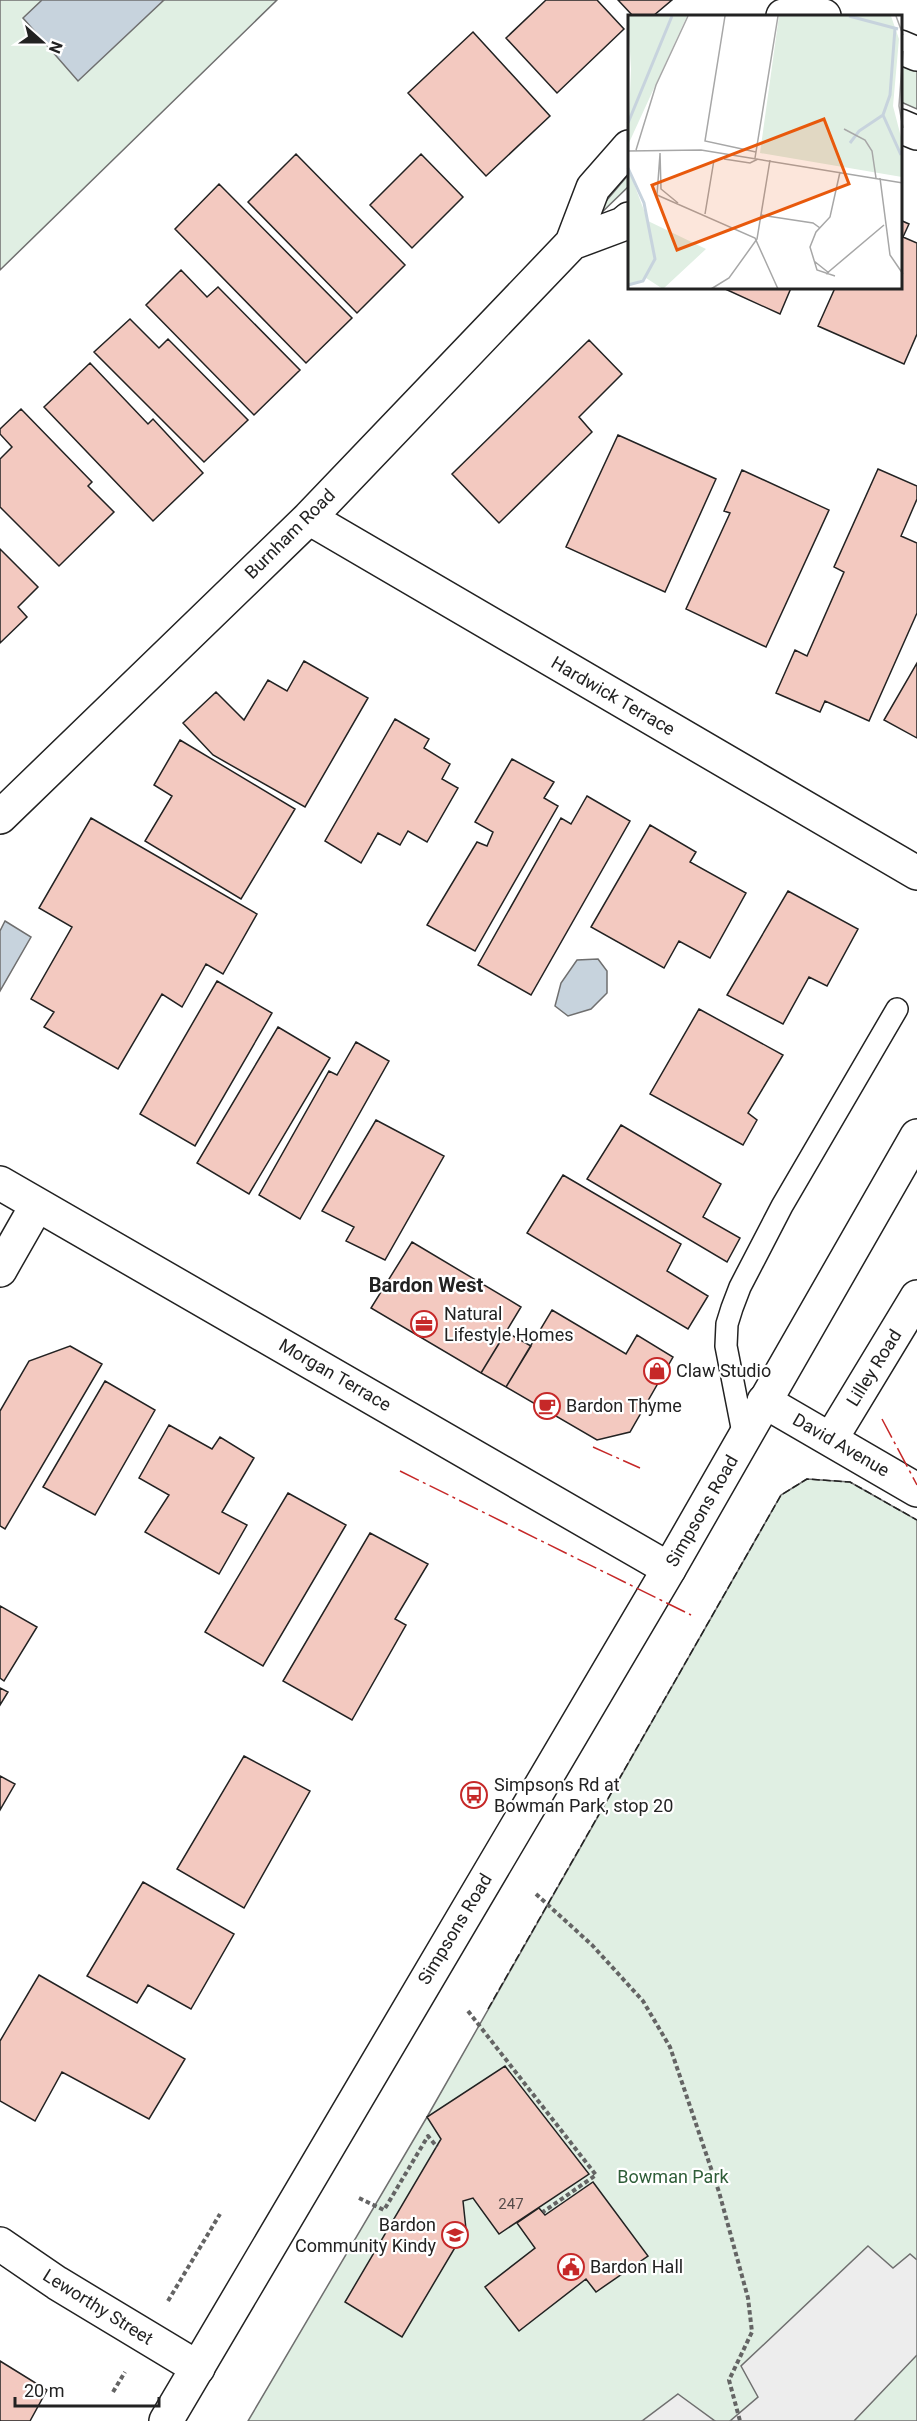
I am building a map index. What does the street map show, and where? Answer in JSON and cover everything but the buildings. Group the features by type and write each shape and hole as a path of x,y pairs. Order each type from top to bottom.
{"street":[{"path":"790,15 803,13 817,15"},
{"path":"902,48 917,54"},
{"path":"902,127 917,133"},
{"name":"Burnham Road","path":"0,817 309,518 572,243 593,188 628,148"},
{"name":"Burnham Road","path":"572,243 623,224 628,220"},
{"name":"Hardwick Terrace","path":"309,518 917,873"},
{"name":"Simpsons Road","path":"166,2421 669,1569 917,1136"},
{"name":"Morgan Terrace","path":"0,1183 669,1569"},
{"path":"0,1270 37,1205"},
{"name":"Lilley Road","path":"831,1439 917,1298"},
{"name":"David Avenue","path":"764,1401 917,1490"},
{"name":"Leworthy Street","path":"0,2244 57,2283 198,2368"}],"lane":[{"name":"Simpsons Road","path":"744,1438 726,1346 727,1324 732,1308 740,1287 782,1206 897,1009"}],"path":[{"path":"536,1894 592,1945 643,2001 670,2047 719,2192 748,2298 752,2332 729,2380 740,2421"},
{"path":"468,2011 596,2175 543,2212"},
{"path":"359,2198 384,2210 428,2136 437,2147"}],"green space":[{"path":"0,0 277,0 0,270"},
{"path":"902,61 917,67 917,109 902,102"},
{"path":"628,175 628,187 597,217 595,214"},
{"name":"Bowman Park","path":"807,1479 850,1482 917,1520 917,2421 248,2421 427,2117 781,1495"}],"shaded area":[{"path":"42,0 164,0 78,81 23,18"},
{"path":"5,921 31,937 0,991 0,931"},
{"path":"598,959 607,971 607,993 591,1009 568,1016 555,1006 561,983 577,960"},
{"path":"868,2246 893,2268 910,2254 917,2260 917,2355 854,2421 730,2421 758,2397 741,2366"},
{"path":"678,2394 715,2421 642,2421"}],"fence":[{"path":"488,2009 781,1495 807,1479 850,1482 917,1520"}],"power":[{"path":"882,1419 917,1485"},
{"path":"593,1447 640,1468"},
{"path":"400,1471 691,1615"}],"place":[{"name":"Natural Lifestyle Homes","path":"424,1324"},
{"name":"Claw Studio","path":"657,1371"},
{"name":"Bardon Thyme","path":"547,1406"},
{"name":"Simpsons Rd at Bowman Park, stop 20","path":"474,1795"},
{"name":"Bardon Community Kindy","path":"455,2235"},
{"name":"Bardon Hall","path":"571,2267"}],"district":[{"name":"Bardon West","path":"426,1285"}]}
